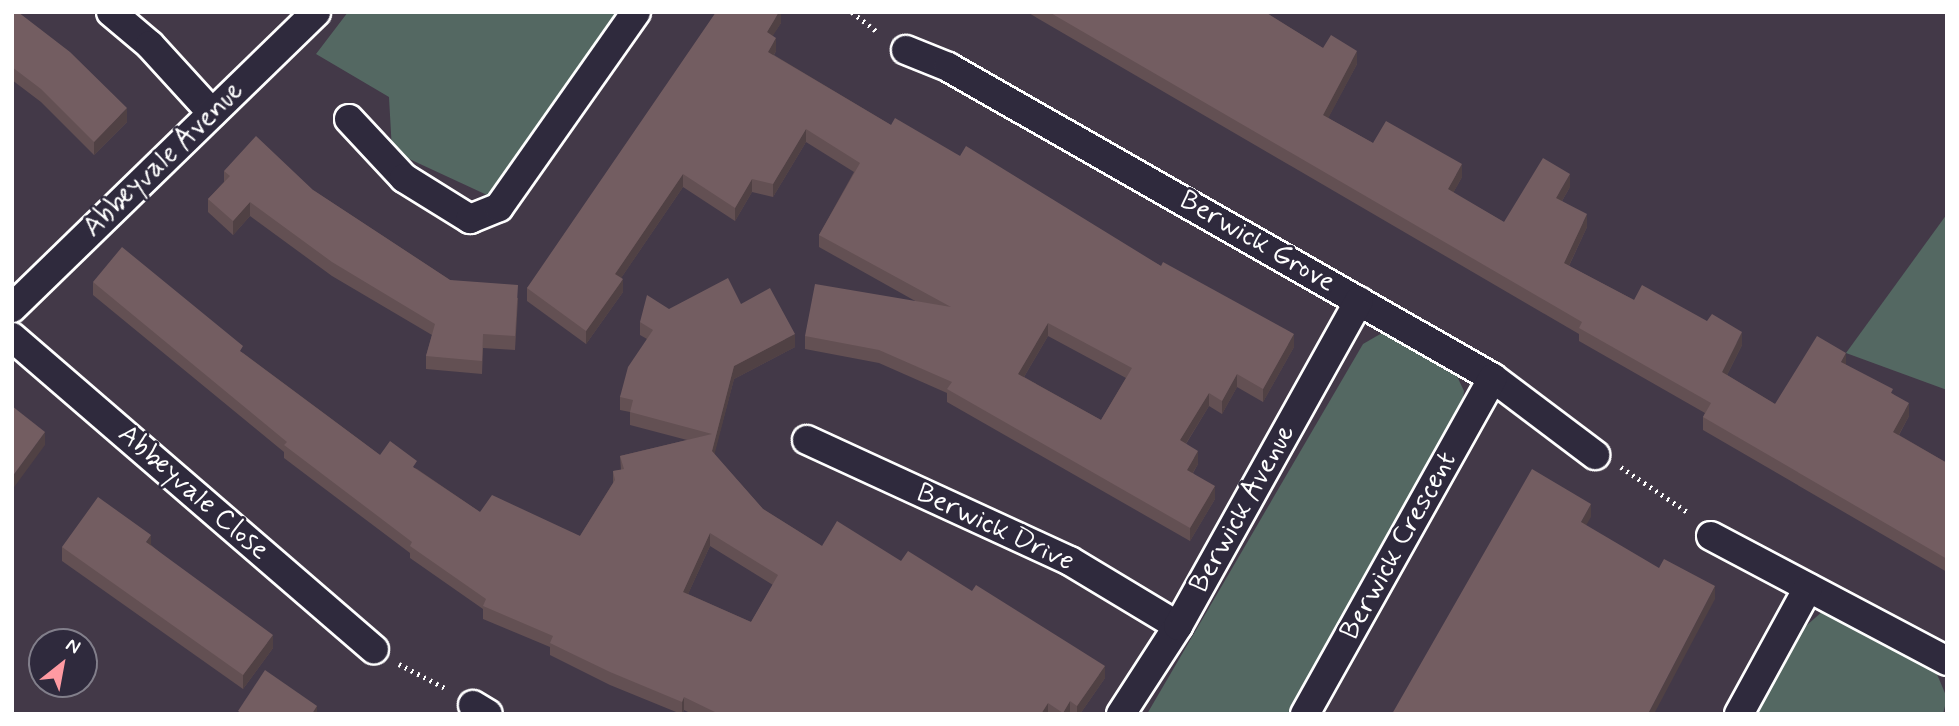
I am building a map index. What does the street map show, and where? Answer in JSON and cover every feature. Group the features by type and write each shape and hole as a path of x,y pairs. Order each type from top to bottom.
{"street":[{"path":"111,12 150,45 212,113"},
{"name":"Abbeyvale Avenue","path":"12,307 316,12"},
{"path":"349,119 404,178 470,219 499,207 636,12"},
{"name":"Berwick Grove","path":"906,50 948,67 1493,379 1595,455"},
{"name":"Berwick Avenue","path":"1121,714 1178,626 1359,301"},
{"name":"Abbeyvale Close","path":"12,337 374,649"},
{"name":"Berwick Crescent","path":"1305,714 1493,379"},
{"name":"Berwick Drive","path":"807,440 1070,561 1178,626"},
{"path":"1711,536 1947,661"},
{"path":"1739,714 1808,589"}],"path":[{"path":"1595,455 1638,475 1678,502 1711,536"},
{"path":"374,649 481,710"}],"green space":[{"path":"348,12 621,12 500,201 392,151 389,97 316,54"},
{"path":"1947,214 1947,390 1846,353"},
{"path":"1382,333 1425,350 1455,372 1464,391 1462,404 1291,714 1147,714 1363,344"},
{"path":"1823,611 1934,667 1947,698 1943,714 1756,714 1799,632"}],"building":[{"path":"12,12 18,12 70,52 127,108 94,142 41,89 12,67"},
{"path":"716,12 779,12 767,32 776,38 768,52 891,125 895,118 960,156 966,146 1161,266 1163,262 1294,334 1263,389 1237,374 1222,401 1209,393 1180,440 1198,451 1187,470 1215,486 1190,528 947,389 952,382 879,350 805,336 815,284 951,307 819,235 860,163 806,129 773,184 752,179 735,208 683,174 615,274 623,279 586,331 527,288","holes":["1048,323 1132,368 1101,420 1018,374"]},
{"path":"1049,12 1265,12 1323,48 1331,35 1357,51 1323,115 1373,143 1386,121 1462,164 1448,189 1504,222 1543,158 1570,174 1556,198 1587,214 1564,263 1634,300 1642,285 1707,321 1712,314 1742,332 1722,372 1775,404 1817,336 1846,353 1841,362 1893,389 1891,393 1909,403 1893,432 1947,463 1947,559 1703,417 1711,403 1579,328 1582,322"},
{"path":"256,136 313,190 450,280 518,285 515,336 483,334 482,361 426,356 435,324 332,262 250,202 233,221 208,199 230,176 224,171"},
{"path":"122,247 243,346 240,351 380,455 390,441 417,461 413,467 480,512 492,495 580,536 615,480 613,471 624,469 620,456 712,434 630,412 633,400 620,397 628,367 653,330 640,322 647,295 669,309 728,278 741,304 770,288 795,334 734,366 712,451 763,509 822,546 837,521 901,561 908,551 972,591 976,585 1105,666 1077,706 1070,701 1063,713 1048,703 1041,714 719,714 684,697 682,702 610,672 550,643 553,636 483,606 486,599 410,546 412,542 284,445 287,442 93,282","holes":["710,533 778,575 751,622 683,592"]},
{"path":"12,406 45,432 12,477"},
{"path":"1532,469 1591,504 1581,522 1659,568 1664,559 1715,586 1648,714 1392,714"},
{"path":"98,497 151,535 146,542 273,635 243,675 62,547"},
{"path":"265,670 317,706 312,714 242,714 238,711"}]}
